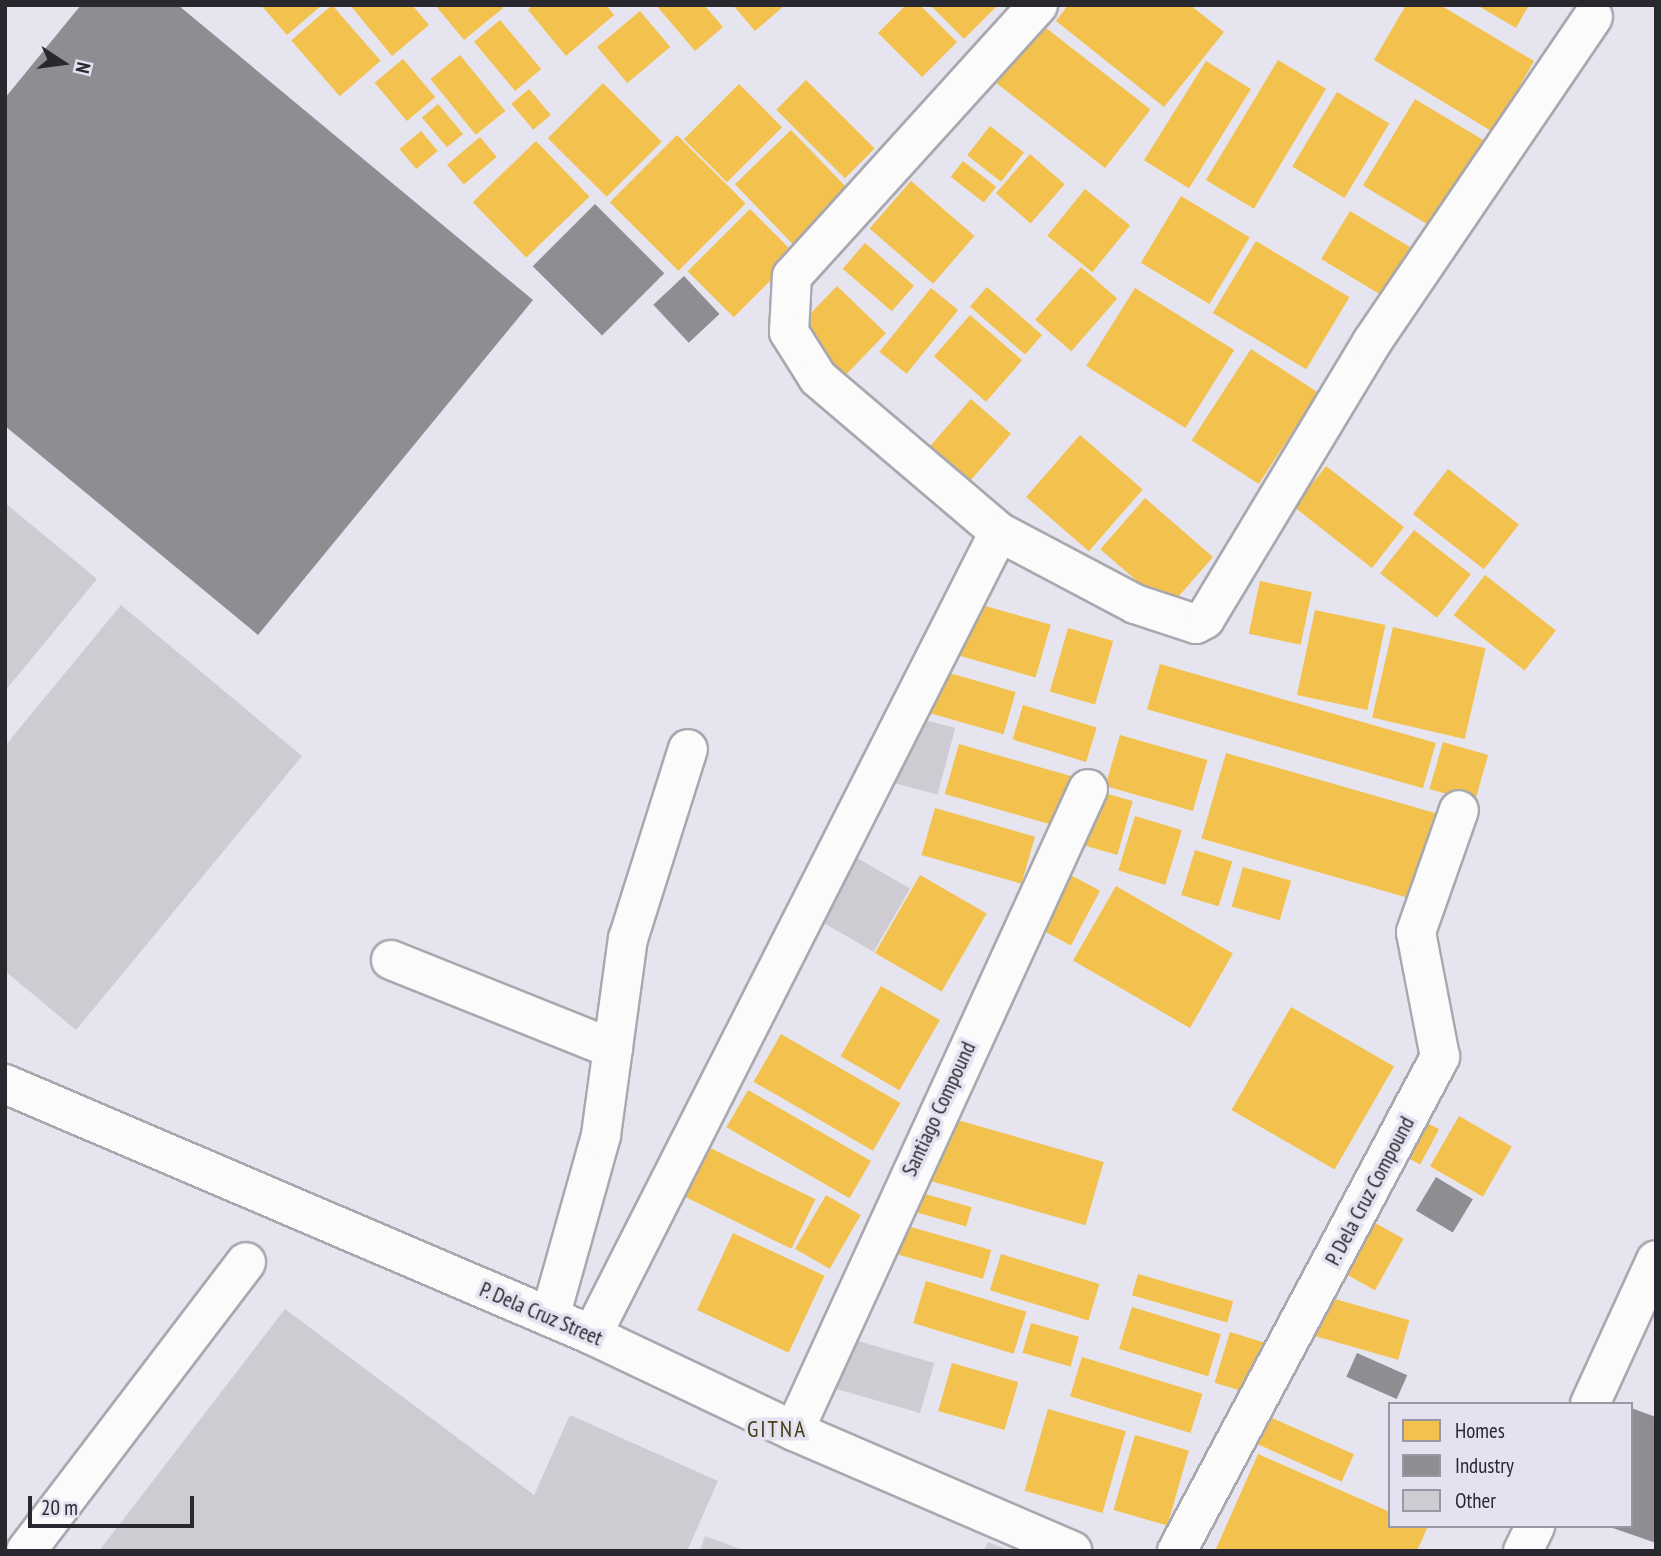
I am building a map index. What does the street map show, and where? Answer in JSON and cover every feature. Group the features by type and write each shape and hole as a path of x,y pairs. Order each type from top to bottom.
{"street":[{"path":"1038,5 792,276 789,332 818,379 999,532 1135,604 1186,623 1205,619 1372,342 1593,17"},
{"path":"592,1335 999,532"},
{"path":"550,1317 601,1135 628,939 688,749"},
{"name":"Santiago Compound","path":"794,1431 1088,789"},
{"name":"P. Dela Cruz Compound","path":"1177,1551 1440,1057 1416,932 1459,810"},
{"path":"391,960 613,1049"},
{"name":"P. Dela Cruz Street","path":"5,1084 592,1335 794,1431 1073,1551"},
{"path":"1591,1402 1656,1260"},
{"path":"26,1551 246,1262"},
{"path":"1523,1551 1534,1528"}],"building: Homes":[{"path":"261,5 322,5 287,35"},
{"path":"332,5 381,61 340,96 291,40"},
{"path":"350,5 412,5 429,25 392,56"},
{"path":"435,5 501,5 503,8 464,40"},
{"path":"533,5 606,5 614,15 566,56 528,10"},
{"path":"656,5 704,5 723,27 695,51"},
{"path":"733,5 785,5 755,31"},
{"path":"906,5 920,5 957,42 922,77 878,33"},
{"path":"930,5 998,5 964,39"},
{"path":"1068,5 1190,5 1224,32 1164,107 1056,21"},
{"path":"1406,5 1440,5 1534,61 1493,132 1374,60"},
{"path":"1477,5 1529,5 1516,28"},
{"path":"640,11 670,47 627,83 597,47"},
{"path":"500,20 541,69 515,91 474,42"},
{"path":"1041,24 1151,110 1105,168 995,82"},
{"path":"460,55 505,111 476,135 430,79"},
{"path":"403,59 435,97 407,121 375,83"},
{"path":"1278,60 1326,89 1254,209 1206,180"},
{"path":"1206,61 1251,89 1189,188 1144,160"},
{"path":"806,80 875,149 845,178 776,110"},
{"path":"603,83 662,142 607,197 548,138"},
{"path":"739,84 782,127 727,182 684,139"},
{"path":"529,89 551,115 533,130 511,104"},
{"path":"1337,92 1389,123 1344,198 1292,167"},
{"path":"1415,99 1484,140 1432,227 1363,186"},
{"path":"438,104 463,134 447,147 422,117"},
{"path":"990,126 1024,152 1001,182 967,155"},
{"path":"791,130 849,190 793,244 735,184"},
{"path":"421,131 438,151 416,169 400,149"},
{"path":"677,135 746,204 678,271 610,202"},
{"path":"480,137 497,157 464,185 447,165"},
{"path":"536,141 589,196 526,258 473,202"},
{"path":"1030,154 1065,184 1031,223 996,193"},
{"path":"963,161 996,187 984,203 951,177"},
{"path":"911,181 974,236 933,284 870,229"},
{"path":"1085,189 1130,226 1092,272 1047,236"},
{"path":"1181,196 1250,237 1209,304 1141,263"},
{"path":"750,209 796,255 734,317 688,271"},
{"path":"1350,211 1410,247 1381,295 1321,259"},
{"path":"1256,241 1349,297 1306,369 1213,313"},
{"path":"865,243 914,286 892,311 843,269"},
{"path":"1081,267 1117,298 1071,351 1035,320"},
{"path":"837,286 886,333 845,376 796,328"},
{"path":"987,287 1042,335 1025,355 970,307"},
{"path":"931,288 958,310 907,374 879,352"},
{"path":"1135,288 1234,350 1185,428 1086,366"},
{"path":"970,315 1022,360 986,402 934,357"},
{"path":"1251,349 1318,393 1259,484 1192,440"},
{"path":"971,399 1011,434 959,494 919,459"},
{"path":"1080,435 1143,489 1089,551 1026,497"},
{"path":"1326,466 1404,527 1372,568 1294,507"},
{"path":"1448,469 1519,524 1484,569 1413,514"},
{"path":"1145,498 1213,557 1168,608 1100,549"},
{"path":"1414,530 1471,574 1437,618 1380,573"},
{"path":"1485,575 1556,630 1525,671 1454,615"},
{"path":"1260,581 1312,592 1301,645 1249,634"},
{"path":"968,601 1051,625 1036,678 953,654"},
{"path":"1315,610 1385,625 1367,710 1297,695"},
{"path":"1393,627 1486,648 1465,739 1372,718"},
{"path":"1068,628 1113,641 1095,704 1050,691"},
{"path":"1160,664 1436,743 1423,788 1147,709"},
{"path":"932,668 1016,692 1004,734 920,710"},
{"path":"1023,705 1097,728 1086,762 1012,739"},
{"path":"1120,735 1207,760 1193,811 1105,786"},
{"path":"1443,742 1488,755 1475,802 1429,789"},
{"path":"959,744 1075,777 1061,827 945,794"},
{"path":"1226,753 1447,816 1423,902 1201,839"},
{"path":"1101,792 1133,801 1117,855 1086,846"},
{"path":"935,808 1035,837 1021,884 921,855"},
{"path":"1135,816 1182,830 1165,885 1118,871"},
{"path":"1195,850 1232,861 1219,906 1181,895"},
{"path":"1243,867 1291,881 1280,920 1232,906"},
{"path":"1063,871 1100,891 1071,945 1034,926"},
{"path":"920,875 987,914 942,991 875,953"},
{"path":"1116,886 1233,953 1190,1028 1073,960"},
{"path":"881,986 940,1020 899,1090 841,1056"},
{"path":"1291,1007 1394,1066 1335,1170 1232,1110"},
{"path":"781,1034 901,1103 873,1151 754,1082"},
{"path":"748,1090 871,1161 849,1198 726,1127"},
{"path":"1459,1116 1512,1146 1483,1197 1430,1166"},
{"path":"947,1117 1104,1162 1085,1225 929,1180"},
{"path":"1416,1117 1439,1129 1420,1165 1397,1152"},
{"path":"696,1141 816,1199 791,1249 672,1190"},
{"path":"915,1191 972,1207 966,1226 909,1210"},
{"path":"826,1195 861,1215 830,1269 795,1249"},
{"path":"1359,1214 1404,1239 1375,1290 1330,1266"},
{"path":"897,1223 991,1250 983,1279 889,1252"},
{"path":"733,1233 825,1276 789,1353 697,1310"},
{"path":"1001,1254 1099,1284 1088,1320 990,1290"},
{"path":"1138,1274 1233,1301 1227,1322 1132,1295"},
{"path":"926,1281 1026,1312 1014,1354 913,1323"},
{"path":"1321,1295 1409,1320 1398,1360 1310,1334"},
{"path":"1132,1307 1221,1334 1208,1376 1119,1349"},
{"path":"1031,1323 1079,1337 1071,1367 1022,1353"},
{"path":"1230,1332 1267,1343 1252,1394 1215,1383"},
{"path":"1082,1357 1202,1394 1191,1433 1070,1396"},
{"path":"952,1363 1018,1382 1005,1430 938,1411"},
{"path":"1048,1409 1126,1431 1102,1513 1025,1491"},
{"path":"1268,1416 1354,1454 1342,1482 1256,1443"},
{"path":"1135,1435 1189,1450 1167,1525 1114,1510"},
{"path":"1258,1454 1388,1511 1388,1528 1427,1528 1417,1551 1215,1551"}],"building: Industry":[{"path":"81,5 178,5 533,300 258,635 5,426 5,98"},
{"path":"595,204 664,273 602,336 533,266"},
{"path":"684,276 719,314 689,343 653,305"},
{"path":"1436,1177 1473,1199 1453,1233 1416,1210"},
{"path":"1357,1353 1407,1375 1397,1399 1346,1377"},
{"path":"1633,1409 1656,1417 1656,1543 1613,1528 1633,1528"}],"building: Other":[{"path":"5,503 97,579 5,691"},
{"path":"121,605 302,756 76,1030 5,971 5,746"},
{"path":"907,715 955,728 937,795 889,782"},
{"path":"852,855 910,888 874,952 816,918"},
{"path":"285,1309 534,1495 570,1415 718,1481 687,1551 99,1551"},
{"path":"844,1337 934,1363 920,1413 830,1387"},
{"path":"705,1536 743,1550 743,1551 700,1551"},
{"path":"988,1542 1010,1551 984,1551"}],"district":[{"name":"GITNA","path":"777,1429"}]}
